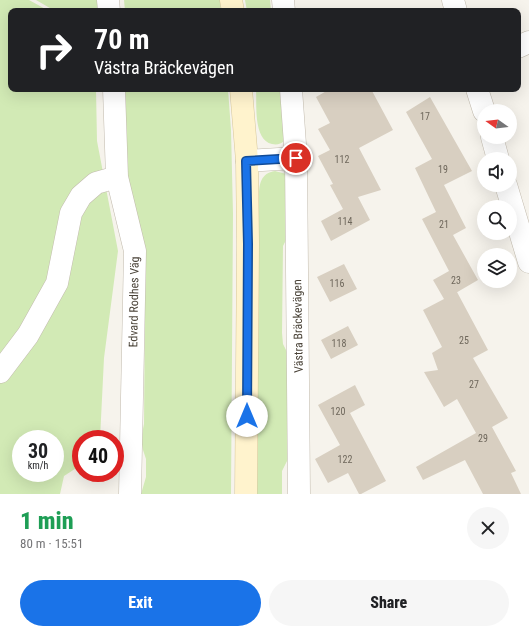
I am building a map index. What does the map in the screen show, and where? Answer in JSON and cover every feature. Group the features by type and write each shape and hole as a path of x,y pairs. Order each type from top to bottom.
{"street":[{"name":"Edvard Rodhes Väg","path":"114,92 117,177 135,251 130,494"},
{"path":"241,92 246,161 248,244 246,494"},
{"name":"Västra Bräckevägen","path":"291,92 296,158 299,494"},
{"path":"478,92 482,104"},
{"path":"246,161 296,158"},
{"path":"0,372 28,335 57,282 71,213 81,196 96,183 117,177"},
{"path":"508,192 529,262"}],"green space":[{"path":"0,0 29,0 44,8 8,8 8,92 96,92 97,141 118,251 104,358 100,430 72,430 72,471 64,476 64,430 12,430 12,482 63,482 60,494 0,494"},
{"path":"36,0 97,0 98,8 50,8"},
{"path":"124,0 220,0 221,8 125,8"},
{"path":"245,0 270,0 271,8 246,8"},
{"path":"125,92 228,92 231,130 233,214 231,494 141,494 146,477 146,459 141,439 144,424 144,277 124,150"},
{"path":"256,92 285,92 284,141 280,144 272,144 266,141 259,129 256,112"},
{"path":"275,171 286,174 290,232 283,246 282,333 283,344 289,356 289,457 282,471 282,494 257,494 259,192 260,183 264,177 270,172"}],"building":[{"path":"325,92 373,92 393,130 359,148 381,190 358,197 370,220 331,241 321,221 343,209 330,185 333,184 318,156 330,150 318,129 330,123 316,97"},
{"path":"430,97 472,171 444,185 466,228 453,235 477,278 477,281 457,292 488,350 473,358 508,418 492,427 516,471 511,473 521,494 483,494 465,460 423,480 416,467 476,433 457,399 444,407 424,372 438,370 432,353 442,347 423,310 444,299 433,280 449,271 422,219 436,212 415,168 432,159 406,112"},
{"path":"344,264 357,289 330,302 317,277"},
{"path":"348,326 358,345 331,359 321,340"},
{"path":"355,385 365,405 350,413 386,481 361,494 359,494 348,473 328,483 315,459 340,445 318,405"}],"route":[{"path":"247,416 248,244 246,161 296,158"}]}
